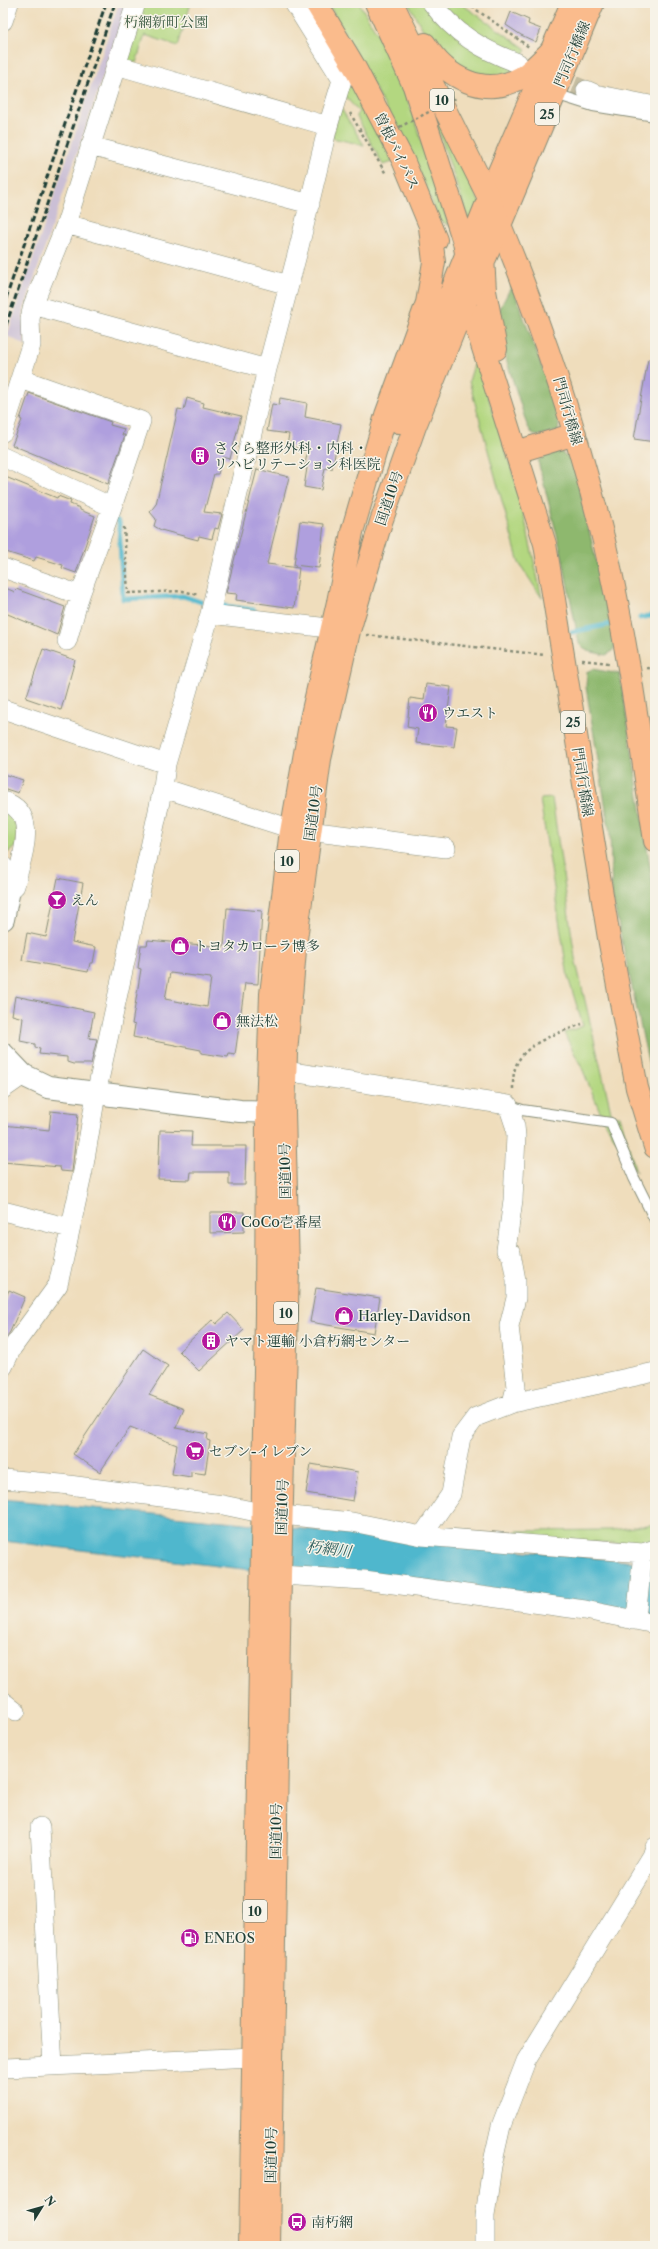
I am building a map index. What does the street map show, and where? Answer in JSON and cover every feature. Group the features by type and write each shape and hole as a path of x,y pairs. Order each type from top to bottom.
{"main road":[{"name":"曽根バイパス","path":"316,3 354,66 403,160 430,227 474,252 464,305"},
{"name":"10","path":"338,602 404,409 474,252 414,86 376,3"},
{"name":"10","path":"392,3 489,198"},
{"path":"402,3 434,58 452,75 464,81 487,86 512,82 532,69 540,50"},
{"name":"門司行橋線","path":"474,252 489,198 540,50 572,3"},
{"name":"門司行橋線","path":"474,252 555,94 593,3"},
{"path":"430,227 446,239 474,252 514,260"},
{"name":"国道10号","path":"340,630 338,602 352,532 384,422 427,303 434,262 430,227"},
{"path":"474,252 484,291 494,346 522,450 575,434"},
{"name":"国道10号","path":"269,2246 272,1514 288,1268 275,1112 271,994 301,830 320,758 340,630 381,522 415,426 464,305 474,252"},
{"name":"門司行橋線","path":"474,252 514,260 539,322 575,434 604,541 628,665 655,841"},
{"name":"門司行橋線","path":"464,305 478,332 522,450 545,544 562,658 609,938 637,1088 655,1147"},
{"path":"454,329 465,325 471,326 478,332"},
{"name":"国道10号","path":"275,1112 285,1071 296,939 301,830"},
{"name":"国道10号","path":"250,2246 254,2057 271,1575"}],"street":[{"path":"3,21 10,3"},
{"path":"3,432 31,345 30,319 33,305 66,224 136,3"},
{"path":"3,1367 12,1348 58,1285 96,1094 163,788 166,764 212,606 267,368 310,204 328,126 342,80 294,3"},
{"path":"432,3 444,20 461,35 497,56 518,63"},
{"path":"116,65 328,126"},
{"path":"586,90 595,94 655,106"},
{"path":"90,146 310,204"},
{"path":"66,224 289,285"},
{"path":"33,305 267,368"},
{"path":"21,379 141,421 80,596 67,641"},
{"path":"3,457 111,509"},
{"path":"3,568 80,596"},
{"path":"212,606 340,630"},
{"path":"6,714 166,764"},
{"path":"163,788 301,830 446,848"},
{"path":"3,801 20,810 27,826 15,886 9,890"},
{"path":"3,866 9,890 3,919"},
{"path":"3,1054 23,1075 48,1087 240,1111 275,1112"},
{"path":"285,1071 511,1106 516,1136 513,1200 506,1250 511,1253 516,1280 516,1298 509,1326 516,1387 512,1403"},
{"path":"3,1089 23,1075"},
{"path":"3,1211 70,1228"},
{"path":"422,1536 451,1494 462,1437 476,1417 512,1403 655,1372"},
{"path":"3,1479 61,1484 223,1505 272,1514 352,1522 422,1536 646,1557 635,1614"},
{"path":"271,1575 364,1580 585,1610 635,1614 655,1624"},
{"path":"40,1827 53,2066"},
{"path":"485,2246 485,2216 492,2166 501,2126 526,2061 652,1856 655,1847"},
{"path":"5,2068 254,2057"}],"lane":[{"path":"555,94 593,106 655,116"},
{"path":"511,1106 611,1123 634,1178 655,1220"}],"path":[{"path":"467,3 540,50"},
{"path":"378,138 458,97"},
{"path":"348,110 386,174"},
{"path":"111,509 124,520 128,593 184,591 212,606"},
{"path":"340,630 361,634 628,665"},
{"path":"511,1106 514,1073 524,1055 538,1043 582,1024"}],"shaded area":[{"path":"119,3 128,3 23,312 25,345 7,336"}],"green space":[{"name":"朽網新町公園","path":"139,3 191,3 178,46 145,35 136,63 126,60"},
{"path":"328,3 359,3 386,48 402,82 449,226 439,219 415,161"},
{"path":"408,3 424,3 517,68 500,78 469,76 430,42"},
{"path":"438,3 460,3 526,49 521,59 499,52"},
{"path":"350,79 393,162 383,165 356,115 359,112 343,94"},
{"path":"428,99 480,203 469,221"},
{"path":"340,107 364,145 332,138"},
{"path":"512,285 560,417 558,431 537,436 531,432 527,425 501,343 496,316"},
{"path":"476,358 519,493 542,598 519,563 469,381"},
{"path":"559,451 573,460 615,644 613,651 606,655 587,651 579,643 561,551 538,461 546,455"},
{"path":"592,669 620,674 655,899 655,1093 612,895 610,833 586,687 587,672"},
{"path":"552,798 575,958 612,1116 620,1116 636,1172 603,1119 582,1068 564,1033 583,1026 568,977 540,799"},
{"path":"3,811 14,822 17,834 16,846 9,852 3,853"},
{"path":"655,1524 655,1540 637,1544 510,1538 516,1531 612,1530"}],"water":[{"name":"朽網川","path":"3,1499 655,1564 655,1617 3,1541"}],"building":[{"path":"511,12 529,20 528,24 541,29 536,42 521,35 506,25"},
{"path":"648,359 655,360 655,442 634,439"},
{"path":"29,393 111,422 110,425 124,429 122,435 125,435 108,484 12,445 22,420 20,419"},
{"name":"さくら整形外科・内科・ リハビリテーション科医院","path":"187,398 204,403 203,407 241,416 230,459 223,457 218,474 214,474 204,512 222,514 218,529 215,528 212,539 199,536 198,540 161,530 154,526 156,519 150,512 156,504 178,409 184,410"},
{"path":"280,398 307,403 305,417 341,424 332,469 325,468 321,490 304,487 307,468 304,468 308,450 287,446 289,434 267,431 272,404 279,405"},
{"path":"257,469 289,477 267,564 299,568 294,608 236,600 237,594 226,593"},
{"path":"3,476 57,498 58,496 71,501 70,504 95,516 76,573 62,568 63,565 36,557 34,561 3,551"},
{"path":"300,521 324,524 319,568 294,565"},
{"path":"3,587 15,592 16,589 65,607 57,635 3,612"},
{"path":"43,649 75,660 61,710 26,698"},
{"name":"ウエスト","path":"426,684 451,687 446,726 457,727 454,747 416,743 418,729 407,727 410,698 424,700"},
{"path":"3,774 23,780 18,793 3,788"},
{"path":"58,878 83,883 72,942 96,947 93,963 90,963 88,972 22,960 27,933 46,937"},
{"path":"227,908 262,911 258,984 245,983 235,1055 229,1054 228,1057 201,1053 201,1050 133,1037 135,1025 132,1024 141,969 138,968 141,945 147,945 148,940 224,947","holes":["170,973 211,978 207,1007 165,999"]},
{"path":"15,996 94,1012 89,1038 97,1039 91,1064 73,1064 67,1062 67,1057 39,1054 40,1049 35,1048 35,1044 20,1041 23,1018 12,1015"},
{"path":"51,1111 78,1114 72,1172 61,1171 60,1167 3,1162 3,1125 49,1130"},
{"path":"160,1130 192,1131 191,1146 246,1146 245,1185 229,1185 229,1172 191,1172 190,1180 158,1179"},
{"name":"CoCo壱番屋","path":"210,1212 244,1212 244,1232 210,1233"},
{"name":"Harley-Davidson","path":"316,1288 380,1298 374,1333 310,1322"},
{"path":"9,1290 25,1297 10,1332 3,1342 3,1304"},
{"name":"ヤマト運輸 小倉朽網センター","path":"228,1313 244,1330 199,1371 179,1351 212,1320 216,1324"},
{"path":"143,1349 168,1366 149,1395 184,1409 176,1428 208,1434 207,1440 210,1441 205,1474 191,1472 191,1477 172,1474 177,1445 130,1427 100,1472 73,1454"},
{"path":"311,1464 358,1472 353,1501 306,1493"}],"waterway":[{"path":"116,520 119,522 123,599 183,596 201,602"},
{"path":"218,603 225,606 254,610"},
{"path":"640,618 655,615"},
{"path":"572,632 611,624"}],"tunnel":[{"path":"547,75 586,90"}],"railway":[{"path":"3,307 106,3"},
{"path":"3,334 115,3"}],"place":[{"name":"さくら整形外科・内科・ リハビリテーション科医院","path":"200,456"},
{"name":"ウエスト","path":"428,713"},
{"name":"えん","path":"57,900"},
{"name":"トヨタカローラ博多","path":"180,946"},
{"name":"無法松","path":"222,1021"},
{"name":"CoCo壱番屋","path":"227,1222"},
{"name":"Harley-Davidson","path":"344,1316"},
{"name":"ヤマト運輸 小倉朽網センター","path":"211,1341"},
{"name":"セブン-イレブン","path":"195,1451"},
{"name":"ENEOS","path":"190,1938"},
{"name":"南朽網","path":"297,2222"}]}
